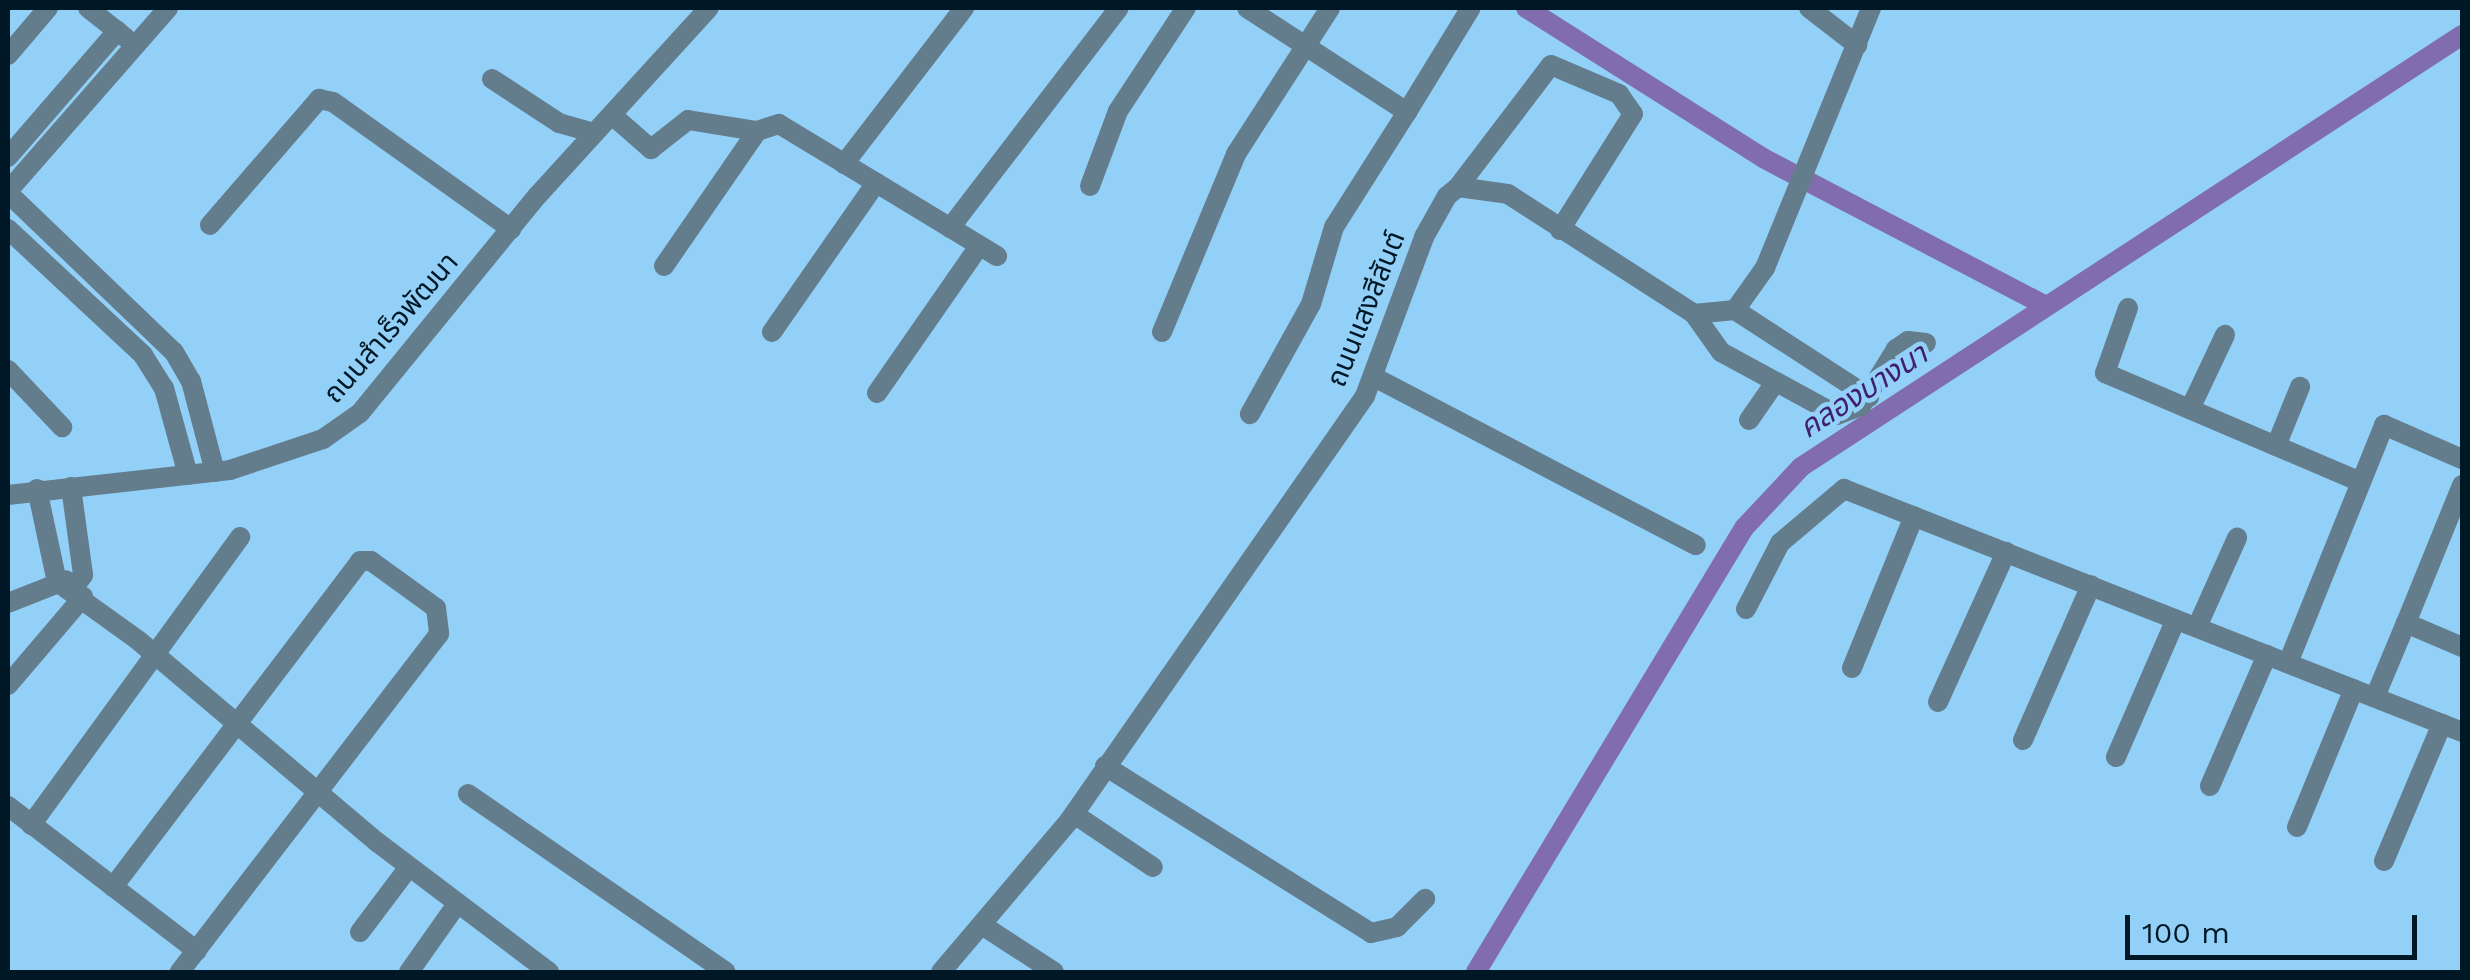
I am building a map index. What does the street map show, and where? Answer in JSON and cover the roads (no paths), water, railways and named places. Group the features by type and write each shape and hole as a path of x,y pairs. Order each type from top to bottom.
{"street":[{"path":"8,55 48,8"},
{"path":"88,8 135,46"},
{"path":"168,8 8,192 174,352 191,381 215,472"},
{"name":"ถนนสำเร็จพัฒนา","path":"8,495 215,472 323,440 360,413 511,229 709,8"},
{"path":"844,164 964,8"},
{"path":"950,228 1118,8"},
{"path":"1090,186 1118,112 1186,8"},
{"path":"1247,8 1307,42 1407,112"},
{"path":"1162,332 1236,154 1330,8"},
{"path":"1250,414 1312,304 1334,227 1470,8"},
{"path":"1809,8 1857,45"},
{"path":"1735,310 1765,268 1812,165 1871,8"},
{"path":"8,158 117,31"},
{"name":"ถนนแสงสีสันต์","path":"941,972 1074,814 1374,377 1424,237 1550,66 1619,94 1633,114 1560,230"},
{"path":"492,79 558,123 595,133"},
{"path":"210,226 320,99 333,102 511,229"},
{"path":"612,115 651,149 688,120 758,131 779,124 988,251 877,393"},
{"path":"664,266 758,131"},
{"path":"772,332 876,183"},
{"path":"1458,186 1508,194 1694,314 1721,352 1837,415 1868,396 1886,358 1908,340 1926,343"},
{"path":"8,230 143,355 164,388 188,475"},
{"path":"84,300 101,281"},
{"path":"2128,308 2105,373 2361,482"},
{"path":"1694,314 1735,310 1868,396"},
{"path":"2190,409 2225,335"},
{"path":"8,370 62,427"},
{"path":"1374,377 1696,546"},
{"path":"1749,420 1774,384"},
{"path":"2276,446 2300,387"},
{"path":"2288,663 2384,425 2462,458"},
{"path":"2375,697 2462,485"},
{"path":"8,685 74,586 71,487"},
{"path":"36,489 74,586 537,969"},
{"path":"1746,608 1780,543 1844,489 2462,732"},
{"path":"1852,668 1914,516"},
{"path":"31,824 240,537"},
{"path":"2196,627 2238,538"},
{"path":"1938,702 2006,552"},
{"path":"113,887 360,561 371,561 436,608 439,634 322,792 180,972"},
{"path":"2023,740 2091,585"},
{"path":"8,603 74,586"},
{"path":"2116,757 2176,619"},
{"path":"2406,623 2462,647"},
{"path":"2210,786 2267,655"},
{"path":"2297,828 2354,689"},
{"path":"2384,861 2442,724"},
{"path":"1105,766 1372,934 1397,927 1425,899"},
{"path":"468,794 726,972"},
{"path":"8,806 197,951"},
{"path":"1074,814 1153,867"},
{"path":"360,932 409,867"},
{"path":"409,972 457,904"},
{"path":"982,925 1054,972"}],"waterway":[{"path":"1526,8 1763,158 2044,305"},
{"name":"คลองบางนา","path":"1476,972 1744,528 1801,467 2462,35"}]}
